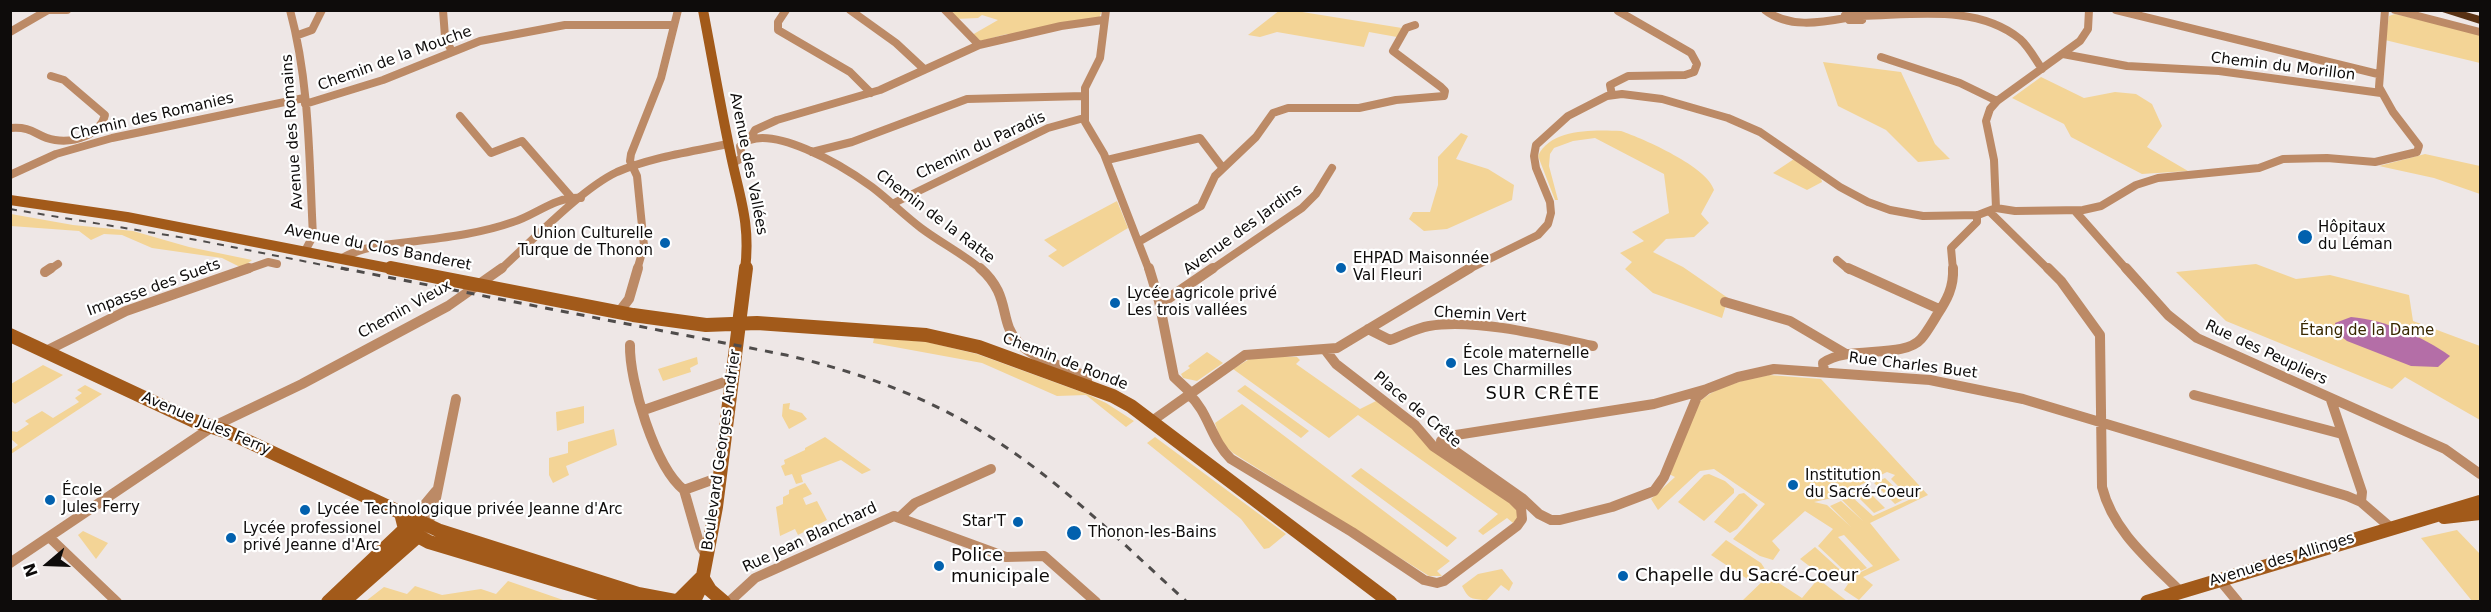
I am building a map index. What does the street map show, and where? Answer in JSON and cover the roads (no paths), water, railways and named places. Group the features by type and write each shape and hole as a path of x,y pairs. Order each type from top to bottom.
{"highway":[{"path":"2442,10 2481,20"},
{"path":"2461,10 2481,15"}],"main road":[{"name":"Avenue des Vallées","path":"703,10 728,144 748,231 739,324"},
{"name":"Avenue du Clos Banderet","path":"10,200 127,217 618,312 706,325 739,324"},
{"name":"Boulevard Georges Andrier","path":"687,601 700,590 720,477 739,324"},
{"name":"Chemin de Ronde","path":"739,324 902,332 938,337 979,347 1119,399 1152,421 1390,602"},
{"name":"Avenue Jules Ferry","path":"10,335 212,427 413,525 555,573 628,602"},
{"name":"Avenue des Allinges","path":"2147,602 2447,509 2481,502"},
{"name":"Avenue des Allinges","path":"2416,520 2481,513"},
{"path":"328,602 413,525"},
{"path":"343,602 413,525"},
{"name":"Avenue Jules Ferry","path":"555,573 638,594 687,601 718,602"},
{"path":"702,577 710,590 724,602"}],"street":[{"path":"10,32 49,10 67,10"},
{"name":"Avenue des Romains","path":"290,10 298,35 305,101 313,236 305,251"},
{"path":"298,35 312,30 322,10"},
{"path":"443,10 445,37 452,52"},
{"path":"618,312 629,299 643,251 637,176 631,154 661,78 678,10"},
{"path":"786,10 778,22 778,30 822,58 850,72 871,93"},
{"path":"850,10 896,43 924,69"},
{"path":"945,10 979,45"},
{"path":"1106,10 1100,58 1087,82 1084,96 1084,118 1107,160 1140,241 1159,301 1174,377 1190,393"},
{"path":"1765,10 1777,18 1808,22 1846,18 1858,22 1862,20 1862,16"},
{"path":"2089,10 2088,29 2073,47 1997,102 1988,113 1986,121 1994,160 1994,210 2061,281 2100,335 2102,487 2108,509 2180,591"},
{"path":"2116,10 2378,74"},
{"name":"Chemin du Morillon","path":"2063,54 2127,66 2219,70 2381,93 2378,74 2385,10"},
{"path":"2395,10 2481,32"},
{"path":"1612,95 1610,85 1618,79 1632,76 1685,75 1694,72 1697,62 1688,51 1618,11"},
{"path":"1846,18 1847,13 1853,12 1862,16 1957,16 1979,20 2013,34 2034,56 2042,69"},
{"path":"733,163 742,158 741,142 751,137 755,130 777,120 871,93 979,45 1062,26 1103,20"},
{"path":"1140,241 1201,206 1222,167 1256,137 1268,117 1279,110 1297,107 1359,108 1396,100 1444,96 1445,92 1441,87 1393,51 1406,28 1415,24"},
{"name":"Chemin de la Mouche","path":"305,101 383,80 480,41 565,25 673,25"},
{"path":"2034,56 2054,60"},
{"path":"1881,57 1960,83 1997,102"},
{"path":"10,128 35,128 50,139 62,141 89,134 101,126 105,115 64,80 51,76"},
{"path":"1152,421 1248,354 1326,351 1345,344 1450,278 1534,238 1544,230 1551,218 1552,209 1535,161 1536,145 1585,106 1612,95 1660,99 1738,121 1762,133 1852,194 1880,206 1931,217 1977,215 1994,210 2075,211 2103,205 2136,185 2158,177 2259,168 2283,159 2327,158 2375,162 2417,152 2419,146 2381,93"},
{"path":"812,152 861,138 967,99 1084,96"},
{"name":"Chemin des Romanies","path":"10,175 56,154 112,138 305,101"},
{"path":"460,116 491,153 522,141 570,196"},
{"name":"Chemin du Paradis","path":"892,204 1048,128 1084,118"},
{"name":"Chemin de la Ratte","path":"751,137 778,139 812,152 862,180 992,278 1003,295 1011,332 1018,343 1085,376 1087,380 1083,385"},
{"path":"1107,160 1200,138 1222,167"},
{"name":"Chemin Vieux","path":"10,563 212,427 434,314 496,274 609,176 633,166 728,144"},
{"name":"Avenue des Jardins","path":"1159,301 1177,293 1302,208 1316,194 1332,168"},
{"path":"342,258 360,248 504,225 528,217 570,196 581,198"},
{"name":"Rue des Peupliers","path":"2075,211 2185,330 2217,349 2445,449 2481,474"},
{"path":"1824,371 1823,362 1846,354 1914,345 1927,335 1939,309 1950,295 1951,248 1977,222 1977,215"},
{"path":"1837,260 1854,273 1939,309"},
{"name":"Impasse des Suets","path":"46,351 85,328 141,304 268,262 277,264"},
{"path":"45,272 58,264"},
{"path":"1725,302 1790,321 1846,354"},
{"name":"Chemin Vert","path":"1368,329 1390,340 1436,325 1493,328 1539,333 1593,346"},
{"path":"630,345 631,372 665,466 676,486 684,490 720,477"},
{"name":"Place de Crête","path":"1190,393 1202,405 1215,444 1231,459 1352,532 1424,580 1432,583 1444,581 1520,523 1523,516 1516,502 1432,446 1415,425 1336,364 1326,351"},
{"name":"Rue Charles Buet","path":"1442,439 1654,404 1768,369 1824,371 1929,380 1975,387 2023,399 2346,496 2362,497"},
{"path":"644,410 733,380"},
{"name":"Place de Crête","path":"1442,439 1446,446 1522,498 1536,513 1554,520 1607,509 1654,491 1662,481 1696,399 1707,389"},
{"path":"2194,395 2342,434"},
{"path":"413,525 432,516 456,399"},
{"path":"2331,400 2362,497 2390,527"},
{"path":"900,517 915,503 991,469"},
{"path":"684,490 700,546 706,555"},
{"path":"413,525 436,491"},
{"name":"Rue Jean Blanchard","path":"729,602 755,578 888,518 900,517 1011,557 1036,555 1048,558 1096,602"},
{"path":"50,537 117,602"},
{"path":"2219,579 2238,602"}],"railway":[{"path":"10,209 197,240 348,270"},
{"path":"341,268 786,355 840,369 893,388 968,423 1018,456 1069,495 1187,602"}],"place":[{"name":"Hôpitaux du Léman","path":"2305,237"},
{"name":"Union Culturelle Turque de Thonon","path":"665,243"},
{"name":"EHPAD Maisonnée Val Fleuri","path":"1341,268"},
{"name":"Lycée agricole privé Les trois vallées","path":"1115,303"},
{"name":"École maternelle Les Charmilles","path":"1451,363"},
{"name":"Institution du Sacré-Coeur","path":"1793,485"},
{"name":"École Jules Ferry","path":"50,500"},
{"name":"Lycée Technologique privée Jeanne d'Arc","path":"305,510"},
{"name":"Star'T","path":"1018,522"},
{"name":"Thonon-les-Bains","path":"1074,533"},
{"name":"Lycée professionel privé Jeanne d'Arc","path":"231,538"},
{"name":"Police municipale","path":"939,566"},
{"name":"Chapelle du Sacré-Coeur","path":"1623,576"}],"district":[{"name":"SUR CRÊTE","path":"1543,394"}],"park label":[{"name":"Étang de la Dame","path":"2367,331"}]}
